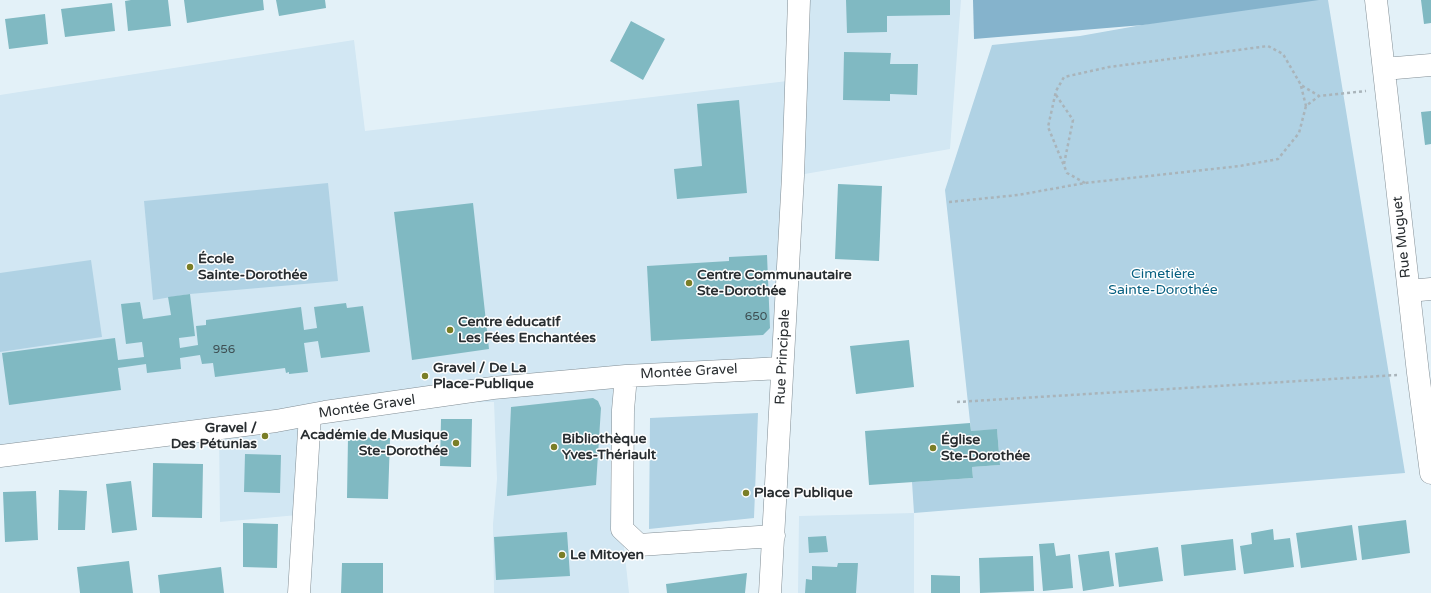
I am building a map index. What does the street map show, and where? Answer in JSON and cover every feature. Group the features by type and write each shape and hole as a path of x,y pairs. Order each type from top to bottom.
{"street":[{"name":"Rue Principale","path":"770,593 793,176 799,0"},
{"name":"Rue Muguet","path":"1376,0 1418,373 1431,473"},
{"path":"1385,79 1431,64"},
{"path":"1409,291 1431,288"},
{"name":"Montée Gravel","path":"0,456 276,421 493,388 626,376 782,368"},
{"path":"626,376 622,529 639,545 774,536"},
{"path":"299,593 310,415"}],"path":[{"path":"949,202 1018,195 1086,183 1240,166 1278,159 1299,133 1306,106 1301,85 1283,54 1268,46 1109,67 1064,77 1056,95 1048,128 1067,173 1086,183"},
{"path":"1306,106 1319,96 1385,79"},
{"path":"1301,85 1319,96"},
{"path":"1056,95 1073,120 1063,164"},
{"path":"957,402 1418,373"}],"shaded area":[{"path":"799,0 961,0 950,149 793,176 782,368 626,376 622,529 629,593 494,593 493,524 497,479 494,402 394,403 0,454 0,95 354,40 365,131 796,80"},
{"path":"973,0 1319,0 1143,25 974,39"},
{"path":"310,415 309,514 220,522 219,432"},
{"path":"914,513 914,593 798,593 799,516"}],"green space":[{"name":"Cimetière Sainte-Dorothée","path":"1267,0 1328,0 1405,473 914,513 912,482 973,478 972,467 1000,465 997,430 971,431 945,190 992,45 1080,36 1243,7"},
{"path":"328,183 338,281 190,294 153,300 144,201"},
{"path":"91,260 102,337 0,352 0,273"},
{"path":"758,413 754,518 649,529 650,418"}],"building":[{"path":"168,0 171,26 128,31 125,1"},
{"path":"184,0 263,0 264,10 187,23"},
{"path":"276,0 325,0 326,8 279,16"},
{"path":"846,0 950,0 950,15 887,16 887,32 847,33"},
{"path":"1421,0 1431,0 1431,23 1424,24"},
{"path":"112,3 115,31 65,37 61,9"},
{"path":"45,14 48,44 9,49 5,19"},
{"path":"631,21 665,39 643,80 610,61"},
{"path":"844,52 891,53 890,64 918,64 917,95 890,94 890,101 843,100"},
{"path":"739,100 747,193 677,199 674,169 702,166 697,104"},
{"path":"1431,111 1431,144 1425,145 1421,112"},
{"path":"838,184 882,186 879,261 835,259"},
{"path":"473,203 489,349 412,360 394,212"},
{"name":"Centre Communautaire Ste-Dorothée","path":"767,255 770,328 763,335 651,341 647,266 729,261 729,257"},
{"name":"École Sainte-Dorothée","path":"190,294 195,336 179,338 180,348 198,345 196,326 206,325 206,320 301,307 304,330 317,328 314,307 346,303 347,308 363,306 370,352 321,358 318,341 304,343 308,372 289,374 289,372 286,373 285,368 215,377 213,363 202,364 200,355 180,358 181,369 147,373 146,364 118,368 121,390 9,405 2,353 115,338 118,360 144,357 142,342 126,344 121,304 140,302 143,319 171,315 168,297"},
{"path":"909,340 914,387 856,394 850,346"},
{"name":"Bibliothèque Yves-Thériault","path":"593,398 598,401 601,408 596,485 507,496 511,407"},
{"name":"Académie de Musique Ste-Dorothée","path":"441,419 472,419 471,467 440,466"},
{"name":"Église Ste-Dorothée","path":"970,423 971,431 997,429 1000,465 972,467 973,478 869,485 865,431"},
{"path":"348,437 390,438 388,499 347,498"},
{"path":"245,454 281,455 280,493 244,492"},
{"path":"153,463 203,464 202,518 152,517"},
{"path":"131,481 137,530 112,533 106,484"},
{"path":"59,490 87,491 85,530 58,530"},
{"path":"36,491 38,540 5,542 3,492"},
{"path":"1406,520 1410,553 1362,560 1358,526"},
{"path":"243,523 278,524 277,568 243,567"},
{"path":"1352,525 1357,560 1301,568 1296,533"},
{"path":"1273,529 1274,540 1290,538 1294,567 1244,574 1240,546 1252,544 1251,533"},
{"path":"567,532 570,576 496,580 494,537"},
{"path":"826,536 828,552 809,553 808,537"},
{"path":"1233,539 1236,570 1184,576 1181,545"},
{"path":"1054,543 1056,556 1070,554 1073,588 1043,591 1039,544"},
{"path":"1158,547 1163,581 1119,587 1115,553"},
{"path":"1109,551 1114,586 1083,591 1078,555"},
{"path":"1033,556 1034,591 980,593 979,558"},
{"path":"129,561 133,593 80,593 77,567"},
{"path":"342,563 383,563 383,593 341,593"},
{"path":"838,563 858,563 856,593 805,593 806,579 812,580 812,566 837,567"},
{"path":"221,567 224,593 160,593 158,575"},
{"path":"747,573 745,593 667,593 666,584"},
{"path":"931,575 960,576 960,593 931,593"}],"place":[{"name":"École Sainte-Dorothée","path":"190,267"},
{"name":"Centre Communautaire Ste-Dorothée","path":"689,283"},
{"name":"Centre éducatif Les Fées Enchantées","path":"450,330"},
{"name":"Gravel / De La Place-Publique","path":"425,376"},
{"name":"Gravel / Des Pétunias","path":"265,436"},
{"name":"Académie de Musique Ste-Dorothée","path":"456,443"},
{"name":"Bibliothèque Yves-Thériault","path":"554,447"},
{"name":"Église Ste-Dorothée","path":"933,448"},
{"name":"Place Publique","path":"746,493"},
{"name":"Le Mitoyen","path":"562,555"}]}
